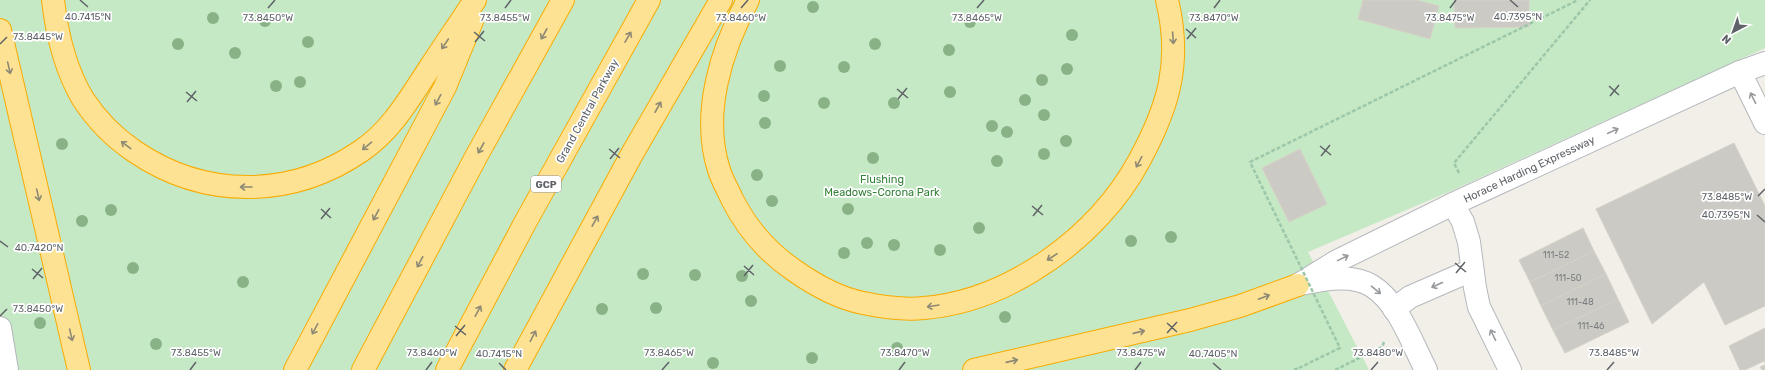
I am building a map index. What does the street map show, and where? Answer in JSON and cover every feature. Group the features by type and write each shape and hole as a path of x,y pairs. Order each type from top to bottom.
{"highway":[{"path":"53,0 55,22 60,46 70,74 88,105 101,122 123,143 147,160 173,173 198,181 224,186 254,187 282,184 312,177 338,165 356,154 380,135 396,118 411,98 475,0"},
{"path":"295,370 445,87 481,0"},
{"path":"362,370 474,161 563,0"},
{"name":"Grand Central Parkway","path":"447,370 540,195 649,0"},
{"path":"515,370 632,154 721,0"},
{"path":"748,0 728,43 720,66 713,116 714,143 719,170 742,219 759,240 782,262 806,279 833,293 861,303 891,307 923,308 950,304 976,297 1033,270 1060,252 1101,216 1120,191 1147,147 1158,123 1168,94 1173,66 1173,40 1167,0"},
{"path":"0,30 79,370"},
{"path":"974,370 1190,320 1240,306 1298,285"}],"street":[{"name":"Horace Harding Expressway","path":"1298,285 1337,260 1453,204 1740,72 1765,63"},
{"path":"1740,72 1765,123"},
{"path":"1453,204 1463,222 1469,242 1472,270 1479,307 1510,370"},
{"path":"1394,309 1410,297 1472,270"},
{"path":"1298,285 1324,280 1351,280 1371,285 1394,309 1426,370"},
{"path":"0,328 7,370"}],"path":[{"path":"1294,370 1340,348 1250,162 1578,0"},
{"path":"1460,175 1454,163 1590,0"},
{"path":"1335,370 1382,347"}],"green space":[{"name":"Flushing Meadows-Corona Park","path":"0,0 1765,0 1765,48 1451,191 1308,252 1369,370 0,370"}],"building":[{"path":"1363,0 1417,0 1439,6 1430,39 1358,19"},
{"path":"1454,0 1529,0 1529,27 1455,28"},
{"path":"1734,143 1765,206 1765,306 1725,325 1704,282 1652,324 1596,209"},
{"path":"1300,149 1327,204 1289,222 1262,168"},
{"path":"1583,228 1594,251 1530,282 1519,260"},
{"path":"1594,251 1606,274 1541,306 1530,282"},
{"path":"1606,274 1618,299 1553,330 1541,306"},
{"path":"1618,299 1629,322 1565,353 1553,330"},
{"path":"1765,328 1765,363 1764,361 1745,370 1740,370 1729,346"},
{"path":"1765,365 1765,370 1762,370 1760,367"}]}
